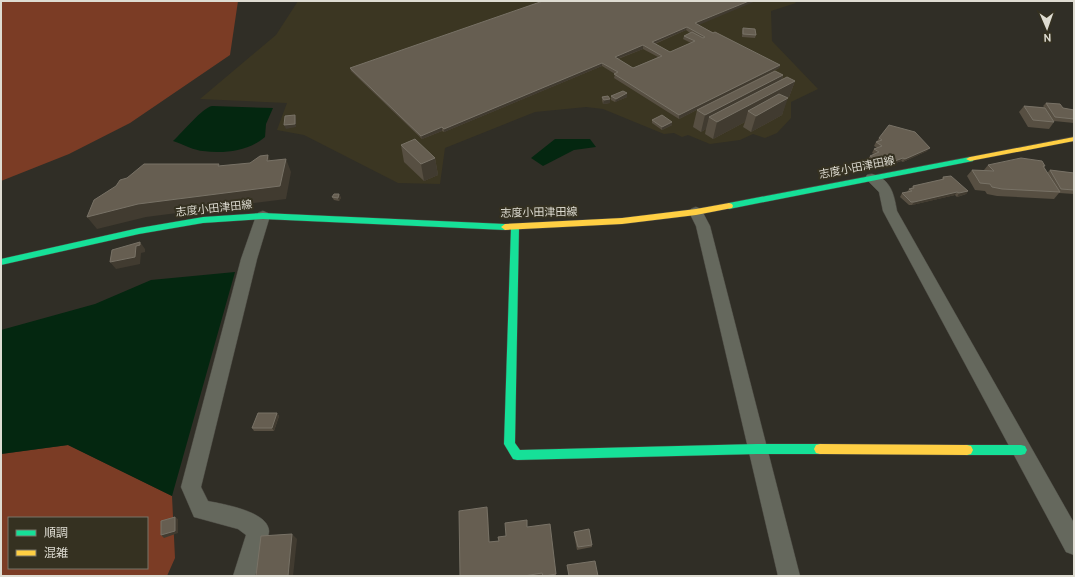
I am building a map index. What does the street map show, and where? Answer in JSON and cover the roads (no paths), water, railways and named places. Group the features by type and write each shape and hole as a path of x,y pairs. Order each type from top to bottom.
{"main road":[{"name":"志度小田津田線","path":"1,262 139,231 203,220 263,216 515,227 622,221 696,212 1074,138"},
{"path":"515,227 509,444 517,454 757,449 1021,450"}],"street":[{"path":"872,178 886,190 890,211 1074,544"},
{"path":"696,212 704,226 789,576"},
{"path":"244,576 258,531 243,519 201,510 190,486 249,259 263,216"}]}
